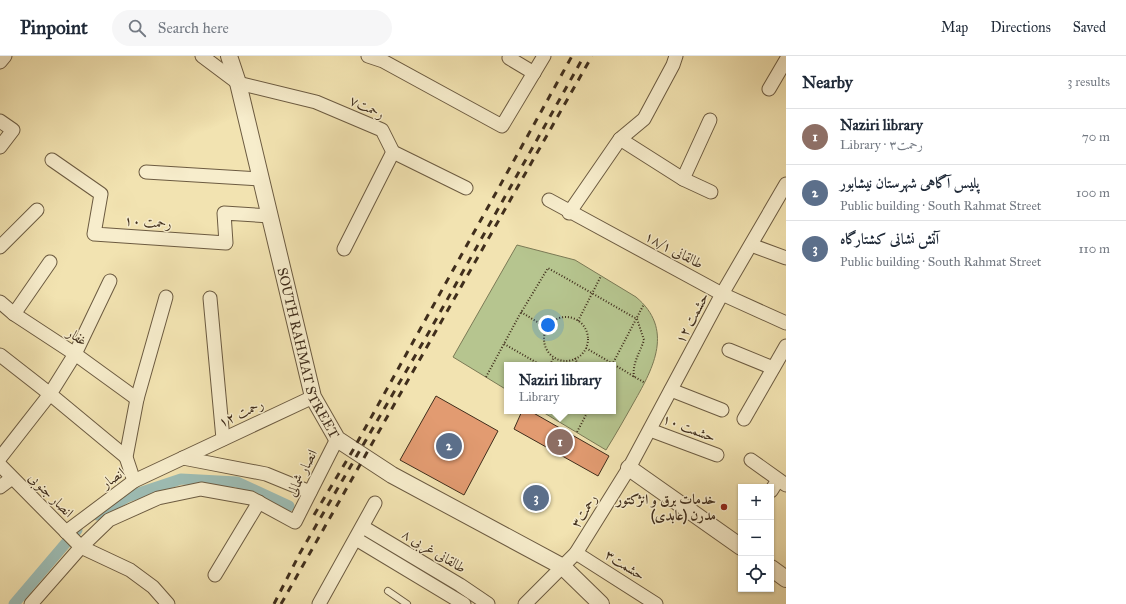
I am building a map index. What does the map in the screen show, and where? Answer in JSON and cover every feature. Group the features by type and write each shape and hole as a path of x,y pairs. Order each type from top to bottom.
{"street":[{"path":"0,62 5,56"},
{"path":"202,56 238,83"},
{"name":"SOUTH RAHMAT STREET","path":"230,56 238,83 313,397 337,439 392,475 563,567 601,604"},
{"path":"368,56 384,59 502,126 544,56"},
{"path":"569,213 620,139 644,119 673,65 676,56"},
{"path":"509,58 534,73"},
{"path":"769,89 786,60"},
{"name":"رحمت۷","path":"238,83 316,102 382,130 393,152"},
{"path":"683,179 710,120"},
{"path":"0,121 13,130 0,147"},
{"path":"620,139 683,179 712,192"},
{"path":"344,249 393,152 466,188"},
{"name":"رحمت ۱۰","path":"52,160 101,194 94,234 226,243 224,213 270,216"},
{"path":"146,172 261,179"},
{"name":"حشمت ۱۲","path":"629,468 722,294 786,184"},
{"name":"طالقانی ۱۸/۱","path":"549,200 569,213 722,294 786,323"},
{"path":"0,247 37,210"},
{"path":"751,245 786,258"},
{"path":"14,314 50,262"},
{"path":"0,458 50,394 75,354 110,281"},
{"path":"134,481 126,457 137,399 166,296"},
{"path":"210,298 223,439"},
{"name":"غفار","path":"0,302 14,314 75,354 137,399"},
{"path":"744,419 786,346"},
{"path":"729,350 773,368"},
{"path":"0,355 126,457"},
{"path":"671,390 722,410"},
{"name":"رحمت ۱۲","path":"183,458 313,397"},
{"name":"حشمت ۱۰","path":"650,430 717,455"},
{"name":"انصار شمالی","path":"259,502 295,522 337,439"},
{"path":"183,458 266,474 310,492"},
{"name":"انصار","path":"66,532 134,481 183,458"},
{"path":"750,460 782,482 774,489"},
{"name":"انصار جنوبی","path":"0,465 81,547 130,570 153,587 168,604"},
{"path":"629,468 738,545"},
{"name":"رحمت۳","path":"525,604 576,553 629,468"},
{"path":"0,487 12,478"},
{"path":"31,604 81,547 109,520 158,498 201,489 251,498 259,502 215,574"},
{"path":"319,604 375,503"},
{"name":"طالقانی غربی ۸","path":"363,527 460,585 488,604"},
{"name":"طالقانی غربی ۸","path":"356,539 464,604"},
{"name":"حشمت۳","path":"576,553 656,604"},
{"path":"774,570 786,579"}],"lane":[{"path":"388,591 407,604"}],"path":[{"path":"486,377 521,312 548,268 637,319 644,340 635,360 633,369 634,377"},
{"path":"578,320 601,276"},
{"path":"614,362 644,304"},
{"path":"521,312 547,328"},
{"path":"561,317 568,317 578,320 585,328 587,334 586,348 575,358 561,360 554,357 545,346 544,338 547,328 554,320 561,317"},
{"path":"503,344 536,362"},
{"path":"586,348 607,362"},
{"path":"552,362 554,357"},
{"path":"575,358 577,362"},
{"path":"616,367 645,383"},
{"path":"577,432 586,414"}],"green space":[{"path":"517,245 575,260 636,297 648,309 655,322 657,335 657,348 648,375 606,450 546,414 616,414 616,362 504,362 504,388 453,357"}],"building":[{"path":"436,396 498,431 464,495 400,460"},
{"path":"521,414 535,414 609,456 598,476 514,429"}],"waterway":[{"path":"97,515 127,497 181,479 237,482 289,506"},
{"path":"14,604 77,530"}],"railway":[{"path":"314,515 353,450 572,56"},
{"path":"274,604 300,553 429,332 584,56"},
{"path":"281,604 592,56"}],"place":[{"name":"Naziri library","path":"560,442"},
{"name":"پلیس آگاهی شهرستان نیشابور","path":"449,446"},
{"name":"آتش نشانی کشتارگاه","path":"536,498"},
{"name":"خدمات برق و انژکتور مدرن (عابدی)","path":"724,507"}]}
